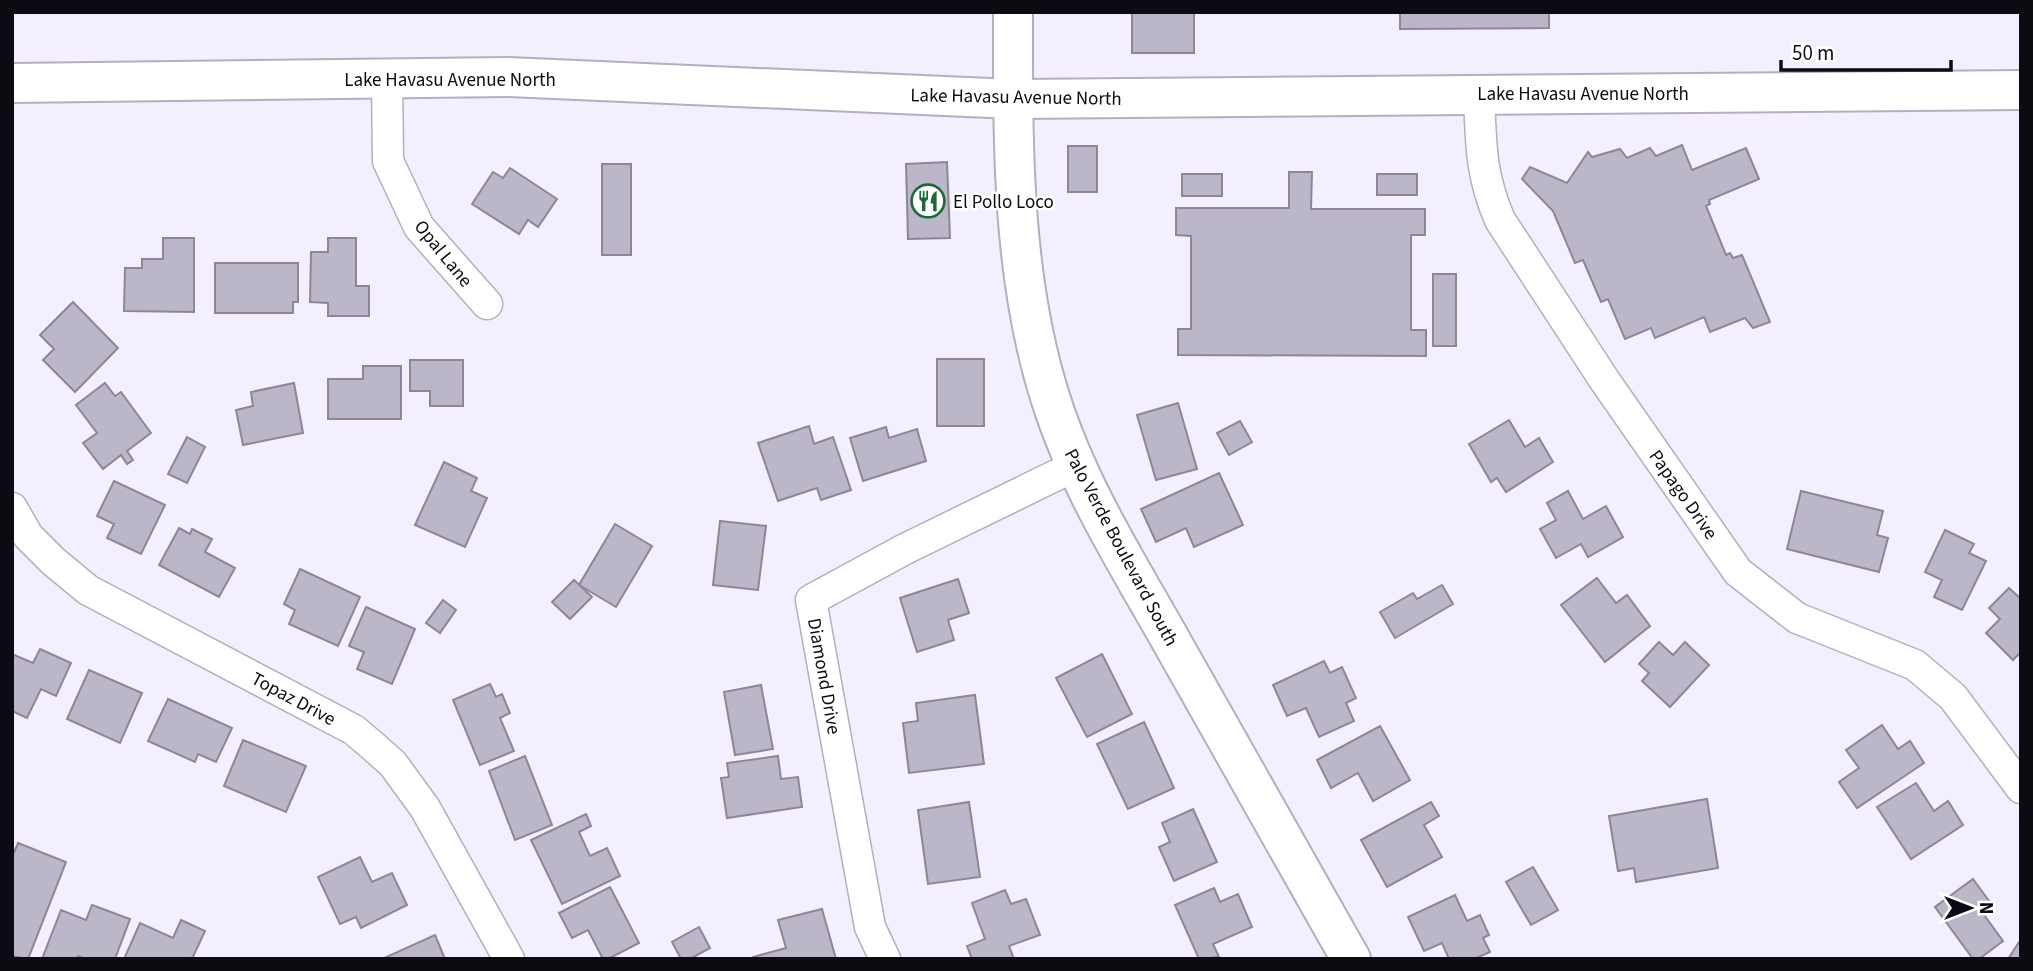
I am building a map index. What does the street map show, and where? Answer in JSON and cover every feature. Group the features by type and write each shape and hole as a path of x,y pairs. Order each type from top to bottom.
{"main road":[{"name":"Palo Verde Boulevard South","path":"1013,12 1015,174 1021,248 1032,319 1051,399 1075,466 1120,552 1351,959"},
{"name":"Lake Havasu Avenue North","path":"12,83 508,77 1013,99 2021,90"}],"street":[{"name":"Opal Lane","path":"387,78 388,161 419,227 487,304"},
{"name":"Papago Drive","path":"1479,94 1481,155 1488,192 1500,220 1605,381 1738,572 1797,618 1915,665 1953,697 2021,788"},
{"name":"Diamond Drive","path":"885,959 870,927 811,600 905,549 1075,466"},
{"name":"Topaz Drive","path":"12,508 28,536 88,590 354,730 393,764 425,808 509,959"}],"building":[{"path":"1132,12 1194,12 1194,53 1132,53"},
{"path":"1400,12 1549,12 1549,28 1400,29"},
{"path":"1682,145 1692,170 1746,148 1759,179 1709,200 1710,204 1706,206 1726,255 1730,253 1733,258 1742,255 1770,322 1753,328 1745,318 1710,332 1704,317 1655,338 1651,328 1625,339 1608,299 1601,302 1583,260 1575,263 1553,211 1522,179 1530,167 1567,183 1588,152 1592,157 1620,149 1627,158 1650,148 1656,156"},
{"path":"1068,146 1097,146 1097,192 1068,192"},
{"name":"El Pollo Loco","path":"947,162 950,238 908,239 906,164"},
{"path":"602,164 631,164 631,255 602,255"},
{"path":"510,168 557,199 538,227 528,220 519,234 472,204 493,172 503,178"},
{"path":"1289,172 1312,172 1311,209 1425,209 1425,235 1411,235 1411,330 1426,330 1426,356 1178,355 1178,329 1191,329 1191,236 1176,235 1176,208 1289,208"},
{"path":"1182,174 1222,174 1222,196 1182,196"},
{"path":"1377,174 1417,174 1417,195 1377,195"},
{"path":"163,238 194,238 194,312 124,311 125,268 142,268 142,259 163,259"},
{"path":"328,238 356,238 356,286 369,286 369,316 328,316 328,303 310,302 311,252 328,252"},
{"path":"215,263 298,263 298,302 293,302 293,313 215,313"},
{"path":"1433,274 1456,274 1456,346 1433,346"},
{"path":"73,302 118,348 75,392 43,360 54,349 40,335"},
{"path":"937,359 984,359 984,426 937,426"},
{"path":"410,360 463,360 463,406 430,406 430,391 410,391"},
{"path":"363,366 401,366 401,419 328,419 328,379 363,379"},
{"path":"105,383 115,396 121,392 151,433 127,451 133,460 127,464 121,455 103,469 83,443 97,433 76,405"},
{"path":"294,383 303,433 243,445 236,410 253,406 251,392"},
{"path":"1178,403 1197,469 1156,480 1137,415"},
{"path":"1509,420 1525,447 1539,438 1553,462 1506,492 1497,478 1491,482 1469,444"},
{"path":"1240,421 1252,442 1229,455 1217,433"},
{"path":"809,426 814,444 833,437 851,490 821,500 817,488 778,501 758,443"},
{"path":"886,427 889,438 917,429 926,461 863,481 850,438"},
{"path":"187,437 205,447 187,483 168,474"},
{"path":"444,462 477,478 471,491 487,498 465,547 415,525"},
{"path":"1219,473 1243,525 1194,547 1186,528 1156,542 1141,509"},
{"path":"114,481 165,505 141,554 107,538 114,524 97,516"},
{"path":"1568,491 1583,519 1606,506 1623,537 1588,557 1581,544 1556,558 1540,529 1556,520 1547,503"},
{"path":"1801,491 1883,511 1877,535 1888,538 1879,572 1787,549"},
{"path":"720,521 766,526 758,590 713,585"},
{"path":"615,524 652,546 616,607 579,585"},
{"path":"179,528 190,534 192,529 212,539 205,552 235,568 219,597 159,565"},
{"path":"1945,530 1974,544 1969,553 1986,561 1962,610 1934,597 1942,580 1925,572"},
{"path":"300,569 360,597 338,646 289,624 295,610 284,604"},
{"path":"1597,578 1616,603 1627,595 1650,626 1605,662 1561,605"},
{"path":"958,579 969,613 948,620 954,640 917,652 900,598"},
{"path":"574,580 592,597 570,619 552,602"},
{"path":"1442,585 1453,604 1395,638 1380,612 1413,593 1417,599"},
{"path":"2009,588 2021,599 2021,652 2013,660 1986,633 2000,619 1989,608"},
{"path":"443,600 456,610 440,633 426,623"},
{"path":"366,607 415,629 392,684 357,669 364,652 349,646"},
{"path":"1659,642 1673,655 1685,642 1709,665 1670,707 1642,681 1649,673 1639,664"},
{"path":"40,649 71,663 56,696 41,689 27,718 12,711 12,654 33,663"},
{"path":"1102,654 1132,714 1087,737 1056,678"},
{"path":"1324,661 1330,673 1342,667 1356,698 1346,703 1354,721 1319,737 1306,708 1287,716 1273,685"},
{"path":"89,670 142,693 120,743 67,719"},
{"path":"490,684 496,697 502,694 510,713 500,718 514,751 480,765 453,700"},
{"path":"761,685 773,749 735,755 724,692"},
{"path":"975,695 984,764 909,773 903,723 918,721 916,703"},
{"path":"168,699 232,728 216,762 198,754 195,762 148,741"},
{"path":"1144,722 1174,788 1128,809 1097,744"},
{"path":"1882,725 1898,749 1910,741 1924,763 1857,808 1839,782 1859,768 1846,750"},
{"path":"1380,726 1410,780 1373,801 1358,773 1331,788 1317,760"},
{"path":"243,740 306,766 286,812 224,786"},
{"path":"525,756 552,825 515,840 489,771"},
{"path":"778,756 781,779 798,777 802,807 727,818 721,778 729,777 727,763"},
{"path":"1916,783 1934,811 1948,801 1963,825 1911,859 1877,807"},
{"path":"1707,799 1718,868 1636,882 1634,868 1618,871 1609,816"},
{"path":"969,802 980,877 928,884 918,810"},
{"path":"1431,802 1439,816 1424,825 1442,857 1387,887 1361,840"},
{"path":"1193,809 1217,862 1174,881 1159,847 1170,842 1162,823"},
{"path":"586,814 591,826 579,832 590,856 607,848 620,876 562,904 531,840"},
{"path":"18,843 66,862 28,959 12,956 12,857"},
{"path":"360,857 372,882 392,873 407,905 361,928 356,917 340,924 318,877"},
{"path":"1533,867 1558,910 1531,925 1506,882"},
{"path":"1973,879 1992,905 1982,912 2003,941 1979,959 1973,959 1935,907"},
{"path":"610,887 639,943 603,959 588,930 572,938 559,913"},
{"path":"1214,888 1220,902 1238,894 1252,927 1213,944 1219,957 1199,959 1175,905"},
{"path":"1005,890 1011,904 1026,899 1040,935 1009,946 1014,959 972,959 967,946 985,939 972,903"},
{"path":"1455,895 1467,921 1480,915 1489,935 1483,938 1490,952 1474,959 1449,959 1442,943 1424,951 1408,917"},
{"path":"92,905 130,919 115,959 86,959 78,956 77,959 42,959 61,910 86,920"},
{"path":"822,909 836,959 753,959 786,948 778,920"},
{"path":"181,920 205,931 192,959 124,959 140,923 173,938"},
{"path":"699,927 710,948 690,959 681,959 672,942"},
{"path":"435,935 445,959 384,958"},
{"path":"2021,939 2021,959 2008,959"}],"place":[{"name":"El Pollo Loco","path":"928,201"}]}
